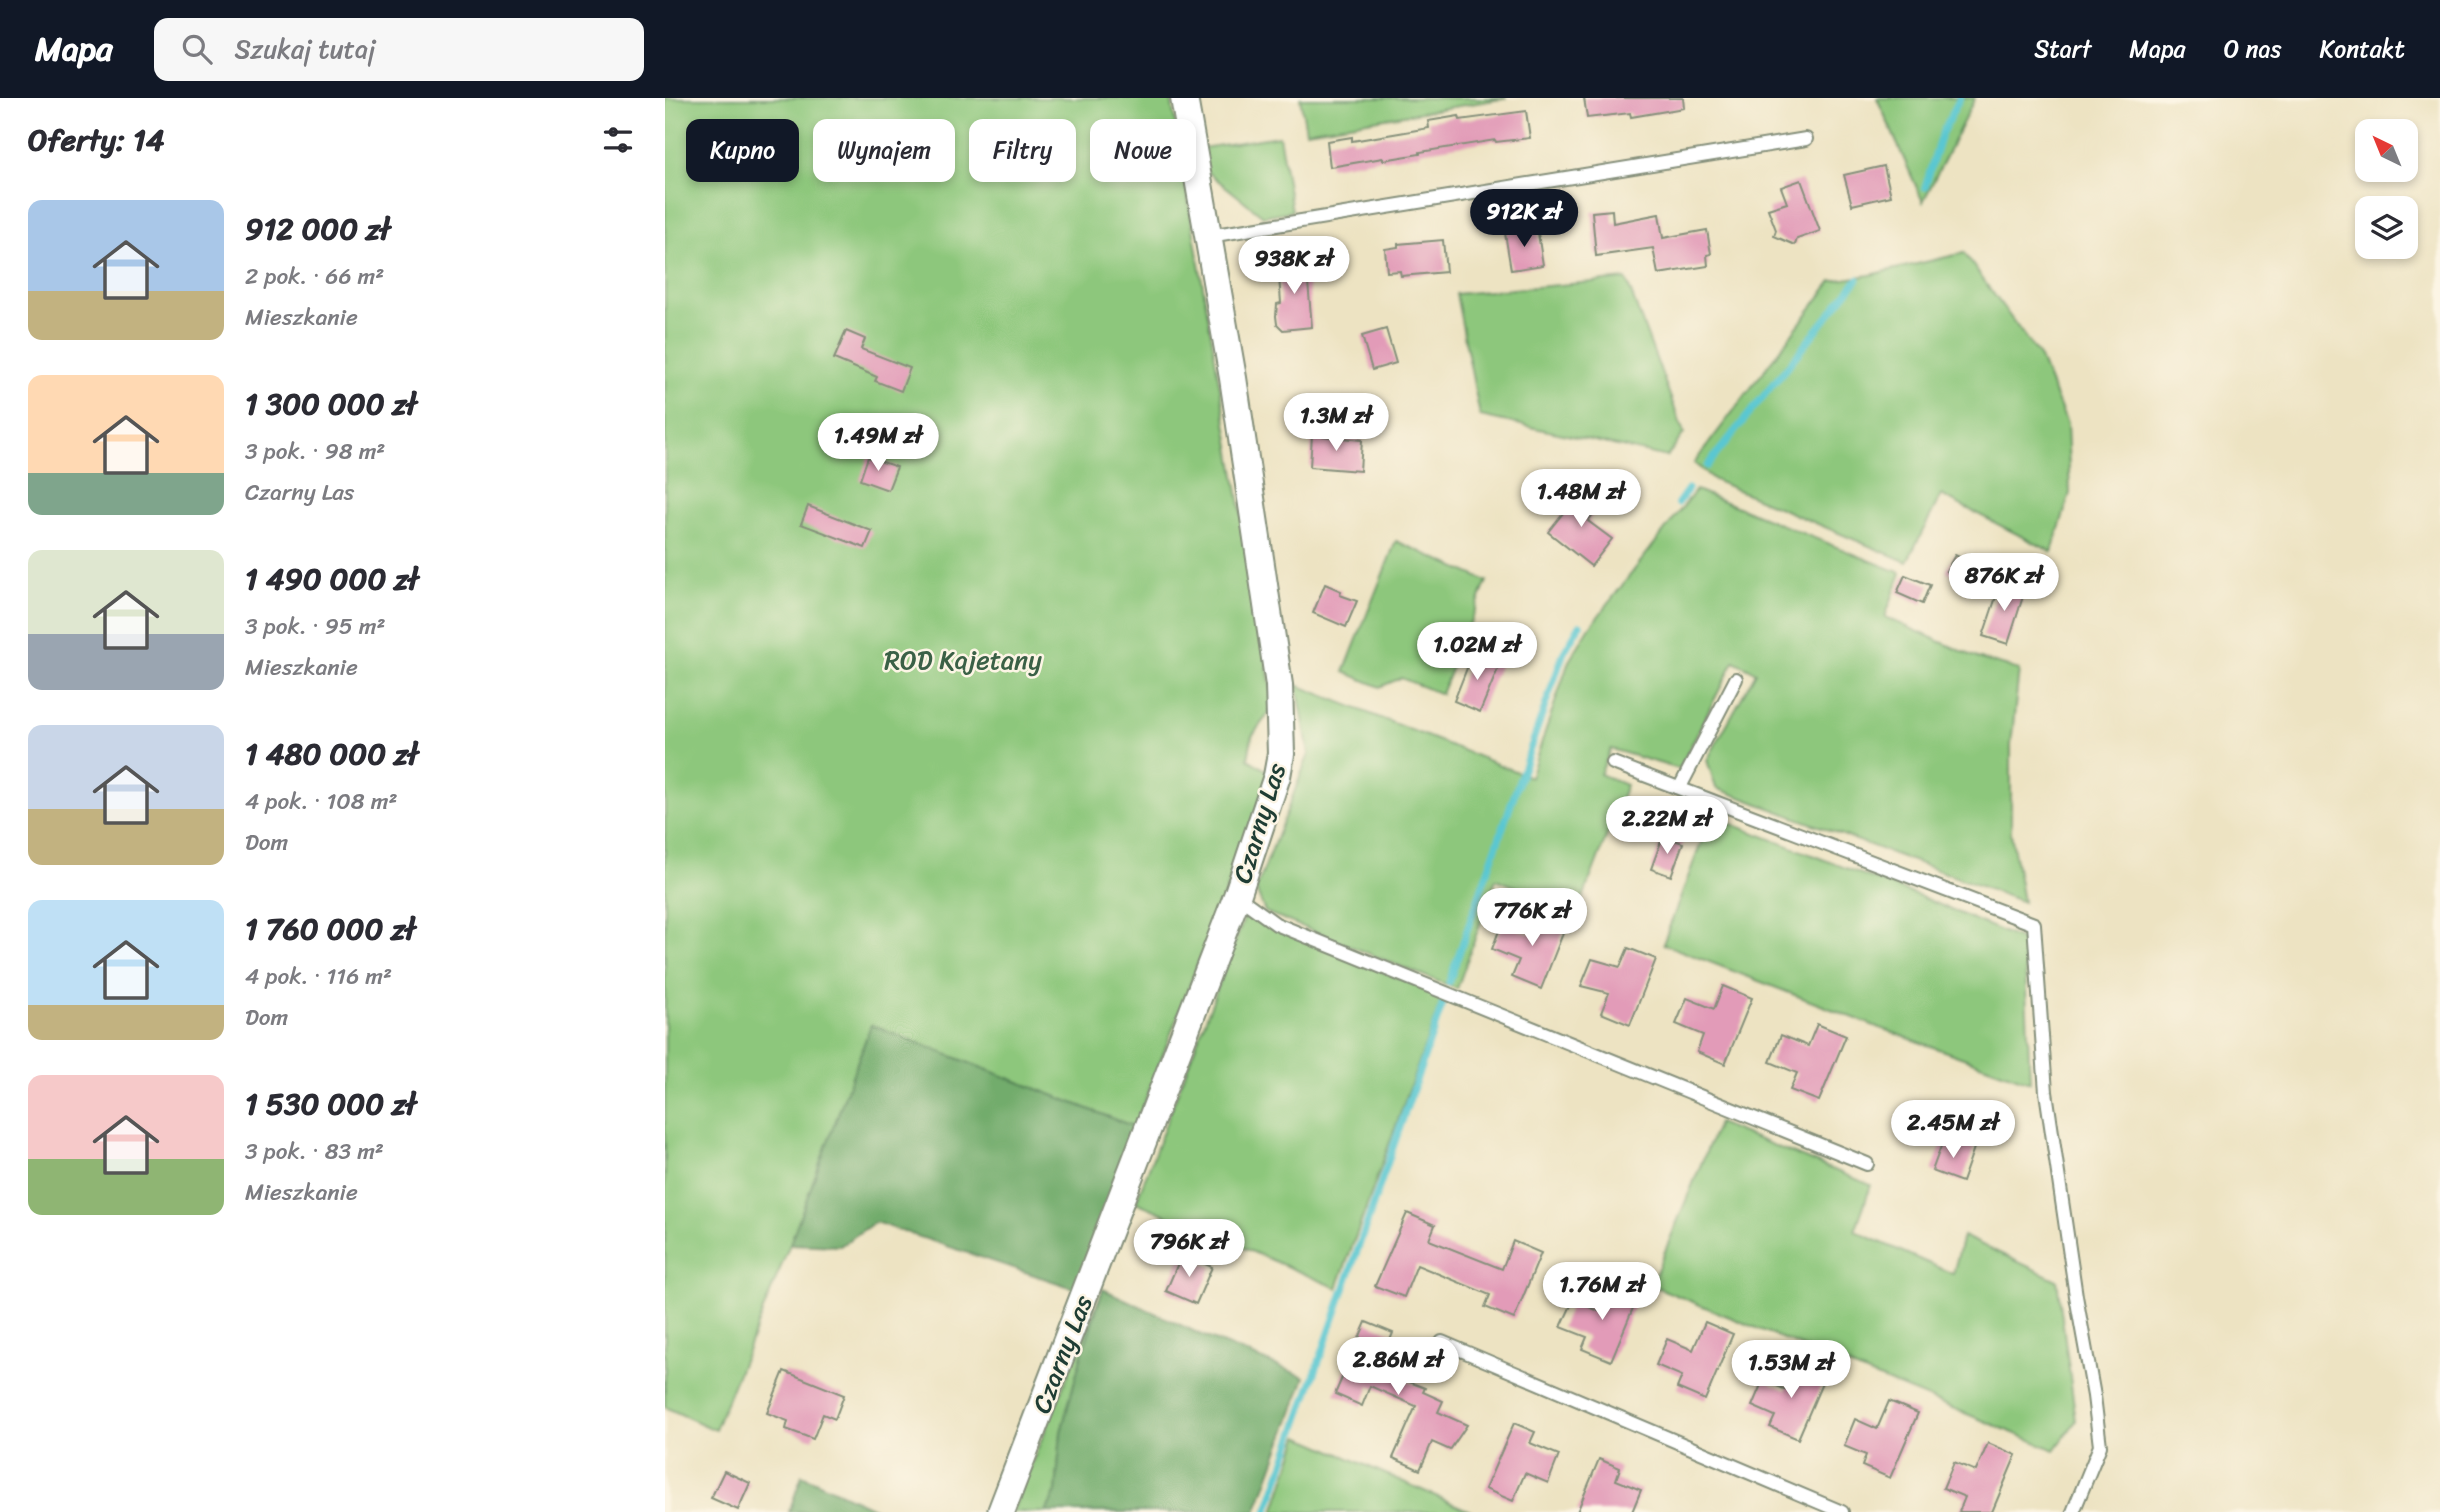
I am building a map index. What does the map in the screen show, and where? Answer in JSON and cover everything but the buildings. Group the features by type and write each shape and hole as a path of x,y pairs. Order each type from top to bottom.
{"street":[{"name":"Czarny Las","path":"1001,1512 1237,896 1277,776 1281,754 1282,723 1277,672 1233,378 1184,98"}],"lane":[{"path":"1209,236 1806,139"},
{"path":"1680,788 1736,678"},
{"path":"1613,763 2035,924 2046,1093 2076,1296 2094,1396 2099,1446 2073,1512"},
{"path":"1237,896 1276,924 1867,1164"},
{"path":"1442,1342 1842,1512"}],"green space":[{"name":"ROD Kajetany","path":"665,98 1171,98 1175,119 1090,119 1090,182 1185,182 1274,706 1252,736 1248,759 1271,773 1135,1127 871,1025 790,1244 715,1430 665,1407"},
{"path":"1300,98 1507,98 1306,131"},
{"path":"1877,98 1975,98 1923,202"},
{"path":"1279,136 1292,211 1263,216 1206,171 1202,148"},
{"path":"1964,253 2040,358 2067,424 2070,493 2052,552 1941,495 1907,562 1714,480 1694,463 1832,281"},
{"path":"1626,279 1684,433 1667,457 1480,416 1456,294"},
{"path":"1696,490 1901,573 1885,617 1977,658 2019,670 2011,745 2011,833 2023,902 1716,788 1707,760 1756,672 1734,661 1679,769 1611,749 1600,774 1626,785 1578,911 1496,879 1457,989 1265,912 1256,890 1309,754 1297,685 1530,777 1569,661 1590,627"},
{"path":"1396,541 1487,581 1441,694 1401,678 1380,687 1344,672"},
{"path":"1711,816 1926,899 2024,941 2030,1082 1880,1028 1663,944"},
{"path":"1245,916 1443,996 1337,1288 1136,1202"},
{"path":"871,1025 1135,1127 1082,1291 875,1222 840,1246 790,1244"},
{"path":"1718,1123 1871,1185 1855,1231 1953,1274 1963,1236 2057,1280 2076,1421 2055,1450 1651,1285"},
{"path":"1103,1289 1061,1432 1056,1492 1046,1512 1012,1512"},
{"path":"1103,1289 1204,1336 1305,1377 1256,1512 1046,1512 1056,1492 1061,1432"},
{"path":"1299,1436 1472,1512 1274,1512"},
{"path":"802,1475 882,1512 789,1512"}],"waterway":[{"path":"1925,187 1941,135 1960,98"},
{"path":"1707,466 1858,279"},
{"path":"1678,503 1688,489"},
{"path":"1449,982 1564,652 1580,625"},
{"path":"1267,1512 1444,1000"}]}
